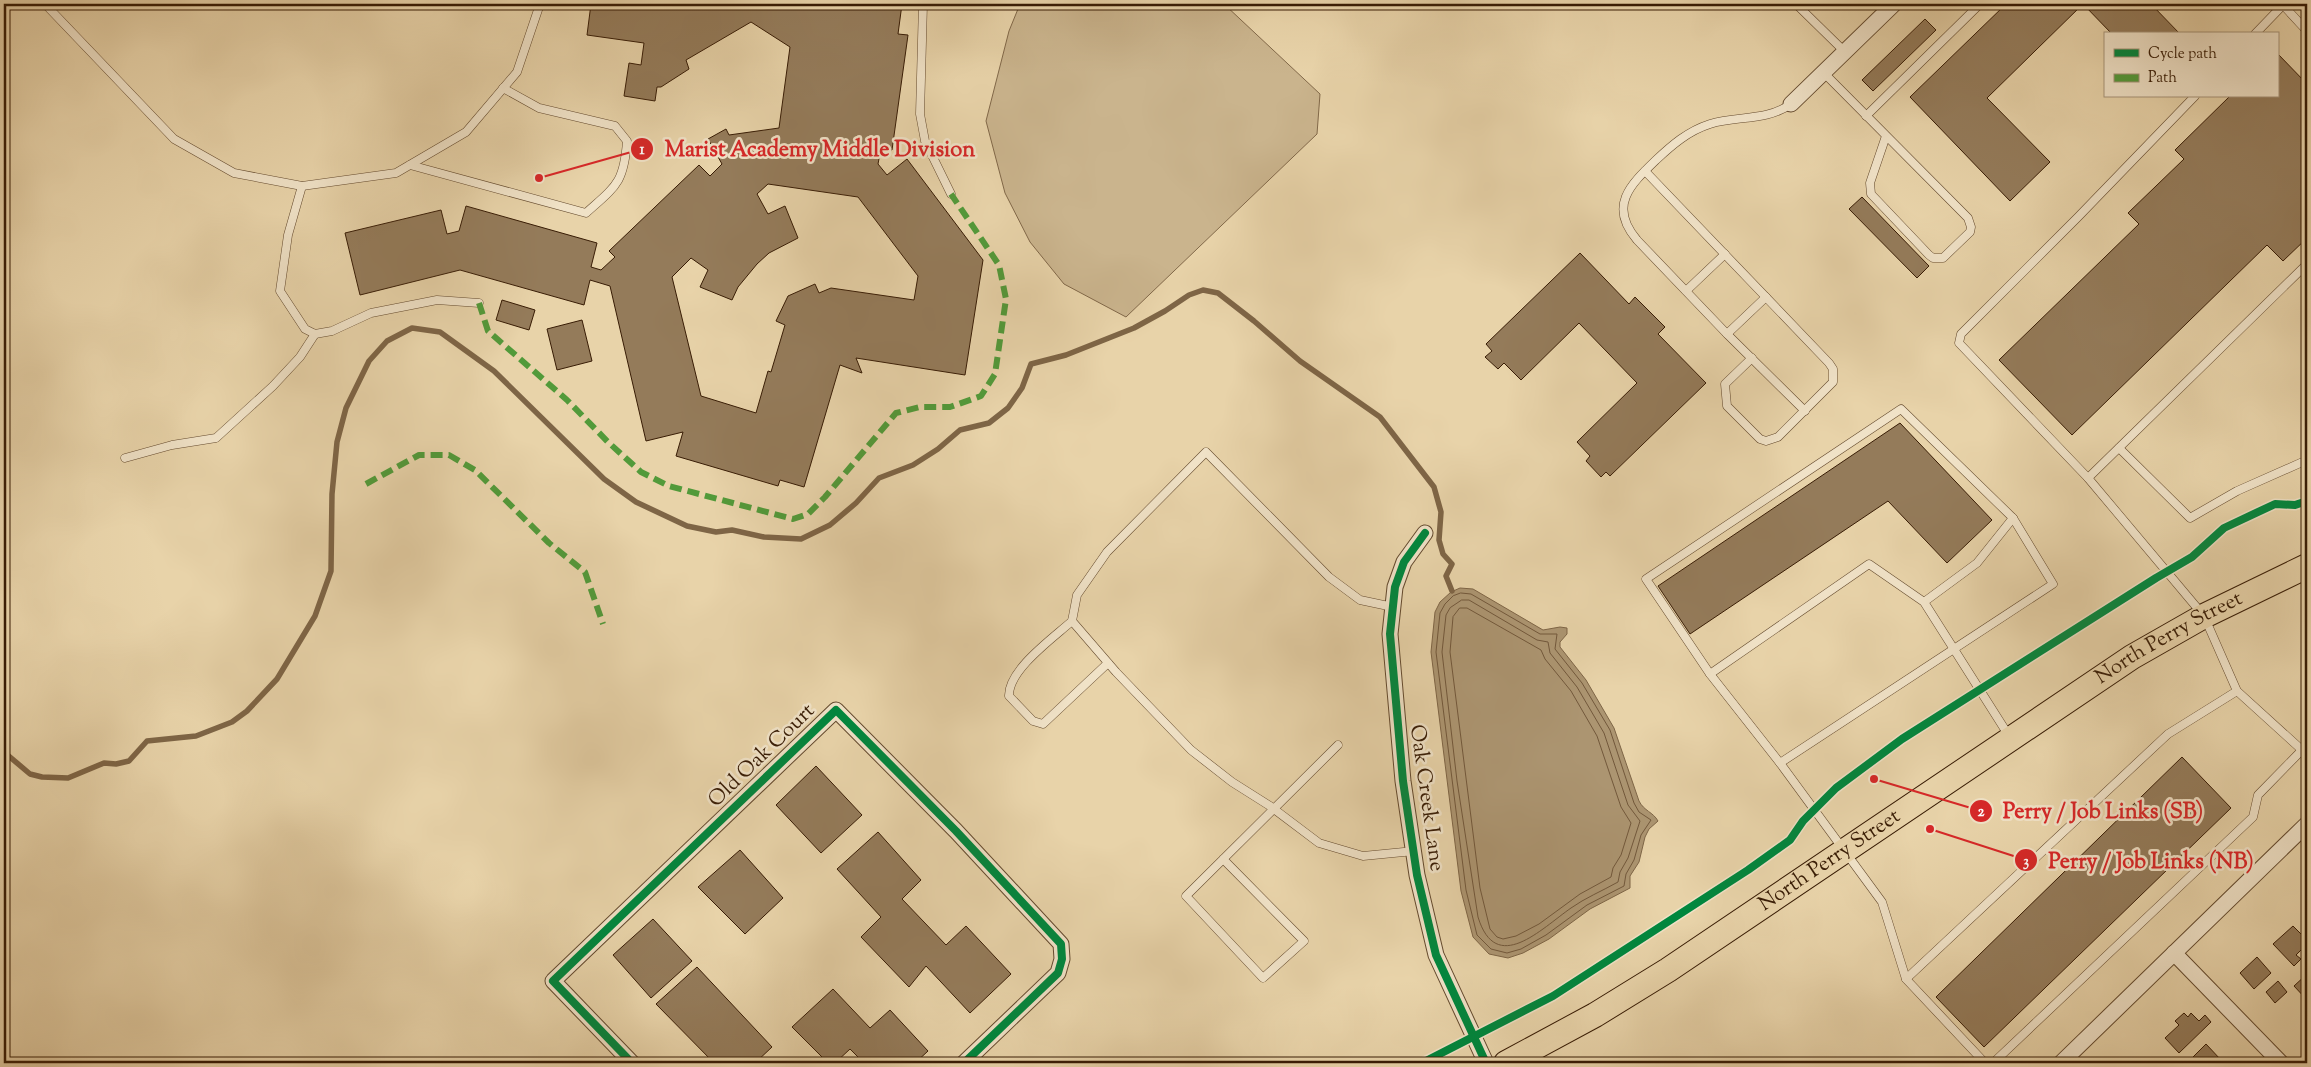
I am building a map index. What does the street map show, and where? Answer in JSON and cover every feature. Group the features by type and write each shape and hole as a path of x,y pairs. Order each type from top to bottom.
{"main road":[{"name":"North Perry Street","path":"1506,1063 1631,993 2132,657 2204,616 2307,566"}],"street":[{"path":"1790,104 1894,4"},
{"name":"Oak Creek Lane","path":"1426,534 1404,562 1396,587 1390,634 1403,781 1414,851 1436,955 1486,1063"},
{"name":"Old Oak Court","path":"632,1063 553,981 836,710 956,832 1061,944 1062,959 1058,973 964,1063"},
{"path":"2061,1063 2307,824"},
{"path":"2174,953 2280,1063"}],"lane":[{"path":"45,4 174,139 234,173 302,186 396,173 466,132 516,72 540,4"},
{"path":"923,4 920,114 925,141 951,194"},
{"path":"1796,4 1845,52"},
{"path":"1866,116 1980,4"},
{"path":"2258,32 2284,5 2307,31"},
{"path":"1823,72 1907,155 1970,222 1968,236 1943,258 1933,258 1871,194 1870,183 1886,136"},
{"path":"410,165 586,213 615,187 625,166 628,141 615,126 539,108 504,88"},
{"path":"1993,1063 2252,817 2258,794 2302,750 2237,691 2204,616 2088,478 1959,343 1961,334 2193,98"},
{"path":"1790,104 1770,115 1719,122 1698,129 1675,143 1631,185 1625,197 1624,211 1627,226 1637,240 1727,334 1805,411"},
{"path":"1644,171 1766,297 1833,370 1833,382 1773,440 1760,439 1727,406 1725,384 1752,358"},
{"path":"302,186 288,235 280,291 305,329 315,334 332,331 371,313 437,300 480,303"},
{"path":"1686,291 1725,254"},
{"path":"2088,478 2307,264"},
{"path":"1727,334 1766,297"},
{"path":"125,458 172,445 216,438 273,386 300,357 315,334"},
{"path":"1780,763 2053,584 2014,518 1901,409 1646,579 1710,674 1780,763 1882,902 1906,979 1985,1063"},
{"path":"2119,448 2190,518 2237,491 2307,460"},
{"path":"1108,663 1043,724 1033,721 1009,696 1009,688 1020,669 1072,621 1077,595 1107,552 1206,452 1329,577 1360,600 1393,607"},
{"path":"1924,602 1977,563 2014,518"},
{"path":"1710,674 1869,564 1924,602 2010,738"},
{"path":"1072,621 1108,663 1191,750 1232,782 1273,808 1319,843 1363,856 1414,851"},
{"path":"1906,979 2168,734 2237,691"},
{"path":"1223,859 1304,941 1263,978 1186,896 1273,808 1338,745"}],"shaded area":[{"path":"1020,4 1224,4 1320,94 1317,134 1126,317 1064,284 1030,242 1005,193 986,121 1009,31"}],"water":[{"path":"1460,588 1473,589 1543,630 1560,627 1567,628 1567,634 1560,642 1560,647 1586,680 1614,728 1639,801 1658,821 1649,829 1645,837 1639,862 1630,876 1630,888 1590,909 1549,939 1523,953 1508,958 1489,954 1473,937 1461,891 1431,652 1435,612 1440,602 1451,592"}],"building":[{"path":"591,4 902,4 898,34 908,35 892,150 881,148 878,164 887,175 907,159 983,260 965,375 856,358 862,373 840,365 804,487 780,480 778,486 676,456 683,432 646,441 610,286 590,280 584,305 460,270 360,295 345,233 441,210 447,234 459,231 466,206 597,243 591,267 601,270 615,257 609,251 699,165 710,176 722,164 708,139 726,129 729,135 779,128 790,47 751,22 686,60 689,69 661,87 657,87 655,101 624,96 629,63 641,65 644,43 587,35","holes":["768,184 858,197 918,276 914,300 831,288 819,293 815,284 788,296 776,321 785,325 771,372 768,371 756,413 701,396 672,277 691,258 708,270 700,287 732,300 738,287 757,264 769,253 798,238 785,206 768,214 757,194"]},
{"path":"2006,4 2083,4 1987,98 2050,162 2010,201 1910,97"},
{"path":"2083,4 2151,4 2178,32 2110,32"},
{"path":"1925,19 1936,30 1873,91 1862,80"},
{"path":"2278,54 2307,84 2307,238 2283,261 2267,245 2072,435 1999,360 2139,224 2128,213 2184,159 2175,150 2228,98 2278,98"},
{"path":"1862,197 1929,266 1917,278 1849,209"},
{"path":"1580,253 1629,304 1635,297 1665,327 1658,334 1706,383 1610,476 1606,472 1601,477 1586,461 1590,456 1577,442 1637,383 1579,323 1521,380 1504,363 1498,369 1485,357 1492,351 1486,344"},
{"path":"502,300 535,310 529,330 496,320"},
{"path":"582,320 592,361 557,370 547,329"},
{"path":"1900,423 1992,520 1947,563 1888,501 1690,634 1658,586"},
{"path":"2182,757 2231,808 1984,1047 1936,997"},
{"path":"816,766 862,815 821,853 776,805"},
{"path":"878,832 921,880 902,899 946,945 966,926 1011,974 970,1013 926,966 909,987 861,937 881,917 837,869"},
{"path":"740,850 783,898 745,934 698,887"},
{"path":"653,919 692,961 651,998 613,955"},
{"path":"2293,926 2307,940 2307,944 2296,955 2301,959 2294,966 2273,944"},
{"path":"2257,957 2271,973 2254,989 2240,973"},
{"path":"697,967 772,1047 755,1063 714,1063 656,1004"},
{"path":"2307,974 2307,1000 2294,986"},
{"path":"2278,981 2287,992 2275,1003 2266,992"},
{"path":"833,989 870,1028 890,1010 928,1051 915,1063 864,1063 850,1049 835,1063 828,1063 792,1027"},
{"path":"2184,1013 2188,1017 2191,1013 2199,1021 2205,1015 2211,1022 2179,1053 2165,1038 2179,1025 2175,1021"},
{"path":"2206,1044 2221,1060 2217,1063 2191,1063 2189,1061"}],"waterway":[{"path":"4,752 30,774 42,777 68,778 104,763 116,764 129,761 147,741 196,736 232,722 247,711 277,679 315,616 331,571 332,494 337,442 346,408 369,361 387,341 412,328 440,332 494,371 604,479 636,502 687,526 716,532 732,530 764,537 801,539 830,525 856,503 879,478 913,465 938,449 960,430 989,423 1008,408 1022,388 1031,364 1066,355 1134,328 1189,295 1203,290 1218,293 1300,361 1380,417 1434,487 1441,512 1439,540 1443,554 1452,564 1446,576 1452,591"}],"marked path":[{"path":"479,303 488,331 567,400 608,442 641,472 669,486 793,519 808,514 825,497 896,413 920,407 950,407 981,396 995,374 1006,299 999,265 951,194"},
{"path":"366,484 419,455 449,455 475,470 549,543 585,572 603,624"}],"cycle path":[{"path":"1422,1063 1553,996 1748,870 1790,840 1803,821 1836,788 1902,739 2192,557 2224,528 2275,504 2295,505 2307,501"},
{"path":"1425,533 1404,562 1395,587 1390,634 1403,781 1417,875 1436,955 1486,1063"},
{"path":"632,1063 553,981 836,710 956,831 1061,944 1062,959 1058,973 964,1063"}],"place":[{"name":"Marist Academy Middle Division","path":"539,178"},
{"name":"Perry / Job Links (SB)","path":"1874,779"},
{"name":"Perry / Job Links (NB)","path":"1930,829"}]}
